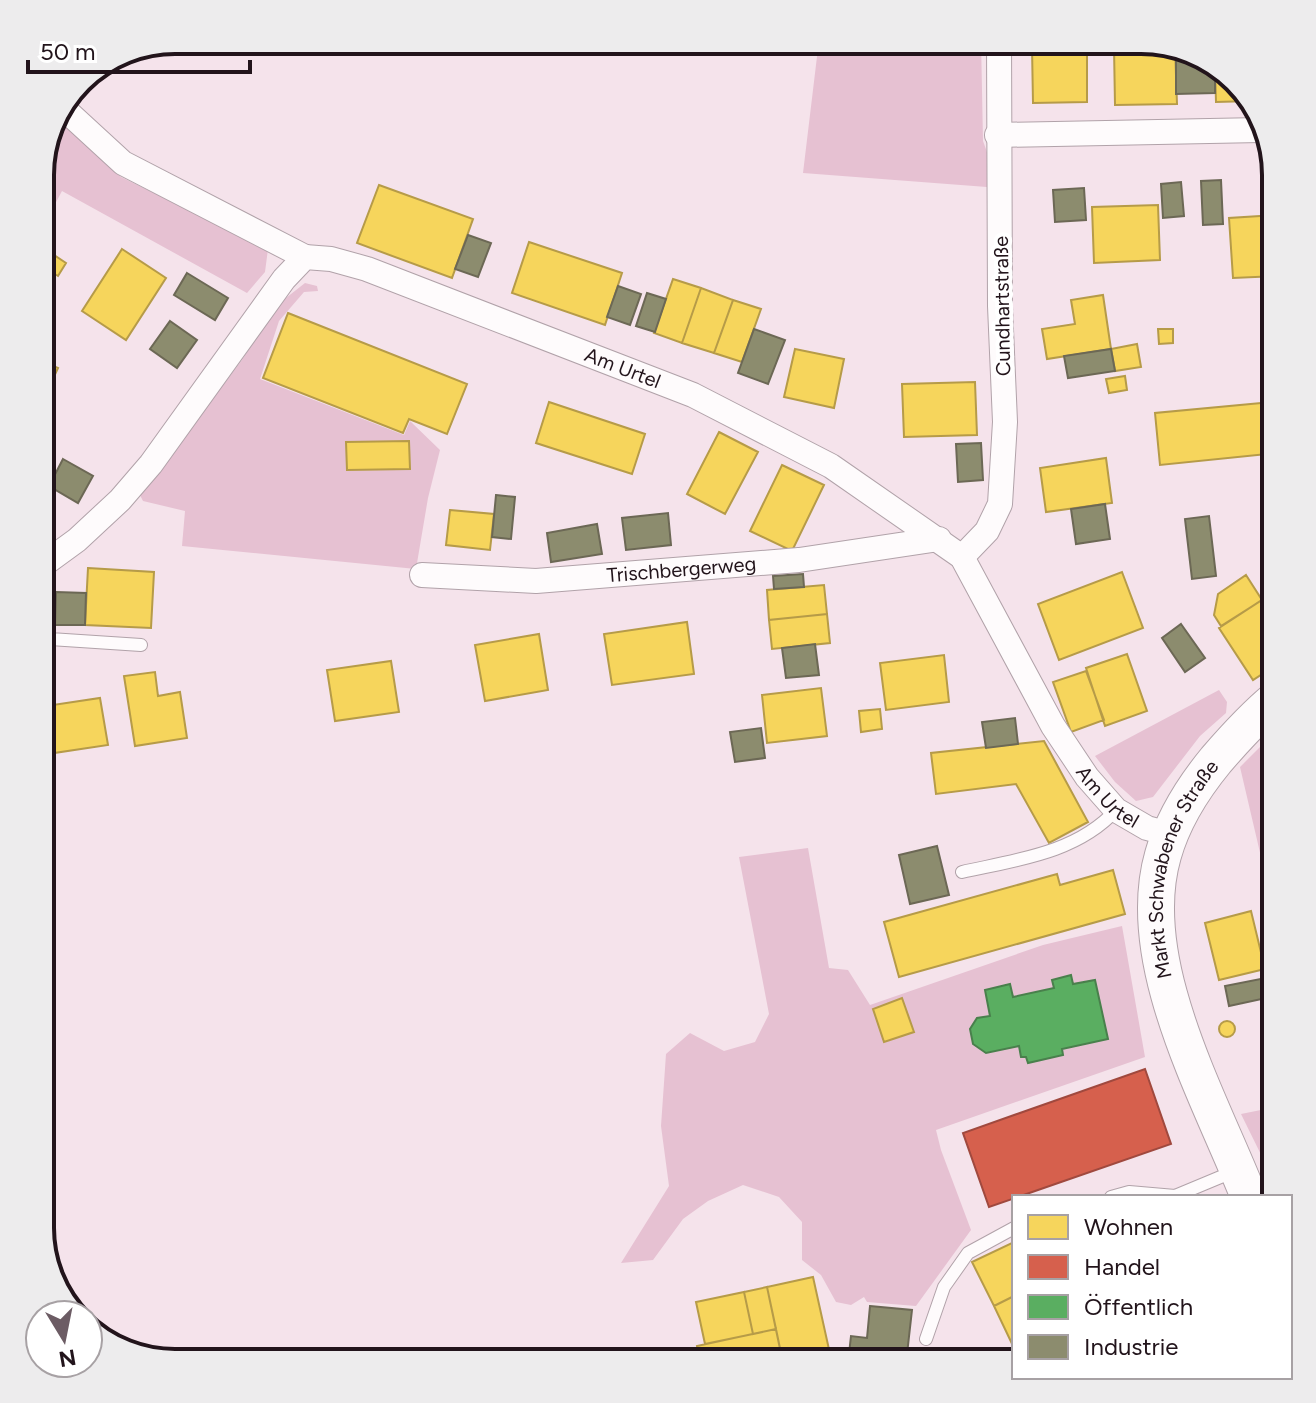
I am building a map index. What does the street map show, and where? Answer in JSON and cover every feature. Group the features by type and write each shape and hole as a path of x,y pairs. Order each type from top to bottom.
{"main road":[{"name":"Markt Schwabener Straße","path":"1244,1183 1171,1002 1156,934 1157,886 1169,834 1185,802 1207,771 1262,710"}],"street":[{"name":"Cundhartstraße","path":"962,557 987,531 1000,504 1005,422 997,135 999,54"},
{"name":"Am Urtel","path":"70,114 123,163 305,257 331,259 367,269 693,395 831,466 962,557 1053,726 1087,777 1116,810 1147,828 1169,834"},
{"path":"997,135 1253,130"},
{"path":"54,557 120,500 151,464 284,279 305,257"},
{"name":"Trischbergerweg","path":"422,575 536,581 799,560 939,539"}],"lane":[{"path":"54,639 141,645"},
{"path":"962,872 1042,854 1074,841 1104,823 1116,810"},
{"path":"1180,1195 1244,1183"},
{"path":"1118,1195 1129,1192 1164,1195"},
{"path":"926,1339 944,1287 968,1253 1012,1229"}],"shaded area":[{"path":"817,54 981,54 983,141 1000,188 803,173"},
{"path":"65,123 121,177 268,249 265,272 247,293 62,191 54,206 54,167"},
{"path":"305,283 317,286 318,291 304,292 279,321 260,379 404,435 410,421 440,450 416,569 182,546 185,511 143,501 140,495 242,360 277,305"},
{"path":"1219,690 1227,702 1226,713 1200,736 1153,797 1136,801 1115,782 1095,756"},
{"path":"1262,745 1262,861 1240,767"},
{"path":"808,848 829,968 848,970 870,1005 1043,945 1122,926 1145,1057 936,1130 971,1230 916,1306 867,1302 864,1297 851,1305 836,1302 821,1275 802,1260 802,1222 779,1197 743,1185 708,1201 683,1219 653,1260 621,1263 669,1186 661,1126 666,1054 690,1033 724,1051 755,1042 769,1014 739,857"},
{"path":"1262,1110 1262,1157 1241,1114"}],"building: Wohnen":[{"path":"1032,54 1087,54 1087,102 1033,103"},
{"path":"1114,54 1149,54 1175,59 1177,104 1115,105"},
{"path":"1215,79 1237,101 1216,102"},
{"path":"379,185 473,219 452,278 357,243"},
{"path":"1158,205 1160,260 1094,263 1092,207"},
{"path":"1262,216 1262,277 1233,278 1229,218"},
{"path":"529,242 622,273 605,325 512,293"},
{"path":"122,249 166,278 126,340 82,311"},
{"path":"54,255 66,263 58,276 54,274"},
{"path":"673,279 701,288 682,343 654,333"},
{"path":"701,288 733,300 714,353 682,343"},
{"path":"1103,295 1111,349 1047,359 1042,329 1075,324 1071,300"},
{"path":"733,300 761,309 742,362 714,353"},
{"path":"288,313 467,384 447,434 409,419 403,433 263,378"},
{"path":"1158,329 1173,329 1173,343 1159,344"},
{"path":"1137,344 1141,367 1115,371 1111,349"},
{"path":"795,349 844,359 834,408 784,397"},
{"path":"1125,376 1127,390 1109,393 1106,379"},
{"path":"975,382 977,435 904,437 902,384"},
{"path":"549,402 645,434 632,474 536,443"},
{"path":"1262,403 1262,454 1160,465 1155,413"},
{"path":"719,432 758,452 725,514 687,494"},
{"path":"409,441 410,469 347,470 346,442"},
{"path":"1106,458 1112,503 1046,512 1040,468"},
{"path":"782,465 824,485 792,551 750,531"},
{"path":"450,510 494,514 490,550 446,545"},
{"path":"88,568 154,572 151,628 85,625"},
{"path":"1122,572 1143,628 1059,660 1038,604"},
{"path":"1246,575 1262,600 1221,626 1214,615 1218,594"},
{"path":"824,585 827,614 769,620 767,590"},
{"path":"1262,600 1262,674 1253,680 1219,628"},
{"path":"827,614 830,643 772,649 769,620"},
{"path":"687,622 694,674 612,685 604,634"},
{"path":"539,634 548,690 485,701 475,645"},
{"path":"1127,654 1147,711 1105,726 1086,668"},
{"path":"944,655 949,702 886,710 880,663"},
{"path":"391,661 399,712 335,721 327,670"},
{"path":"1086,671 1104,720 1071,732 1053,682"},
{"path":"155,672 158,696 180,692 187,738 135,746 124,676"},
{"path":"821,688 827,736 767,743 762,695"},
{"path":"100,698 108,745 54,753 54,705"},
{"path":"880,709 882,729 861,732 859,711"},
{"path":"1044,741 1088,822 1049,843 1016,784 936,794 931,753"},
{"path":"1113,870 1125,914 899,977 884,922 1057,874 1060,885"},
{"path":"1251,911 1262,957 1262,970 1219,980 1205,923"},
{"path":"902,998 914,1032 884,1042 873,1009"},
{"path":"1227,1021 1235,1029 1227,1037 1219,1029"},
{"path":"1012,1243 1012,1297 994,1306 972,1262"},
{"path":"813,1277 829,1349 780,1349 767,1287"},
{"path":"767,1287 776,1329 753,1334 744,1292"},
{"path":"744,1292 753,1334 705,1344 696,1302"},
{"path":"1012,1297 1012,1344 994,1306"},
{"path":"776,1329 780,1349 698,1349 697,1346"}],"building: Handel":[{"path":"1145,1069 1171,1144 1024,1195 1012,1195 1012,1199 989,1207 963,1133"}],"building: Öffentlich":[{"path":"1071,975 1073,984 1095,980 1108,1039 1062,1049 1063,1055 1028,1063 1026,1057 1021,1057 1019,1046 986,1053 973,1044 970,1029 977,1018 990,1016 985,990 1010,984 1013,997 1054,988 1052,980"}],"building: Industrie":[{"path":"1176,59 1195,66 1215,79 1215,93 1176,94"},
{"path":"1221,180 1223,224 1203,225 1201,181"},
{"path":"1181,182 1184,216 1163,218 1161,184"},
{"path":"1084,188 1086,220 1055,222 1053,190"},
{"path":"468,235 491,243 478,277 455,269"},
{"path":"187,273 228,298 215,320 174,295"},
{"path":"618,286 641,294 630,325 607,317"},
{"path":"647,293 666,299 655,332 636,326"},
{"path":"170,321 197,340 177,368 150,349"},
{"path":"754,329 785,340 768,384 738,373"},
{"path":"1111,349 1115,371 1068,378 1064,356"},
{"path":"981,443 983,480 958,482 956,444"},
{"path":"63,459 93,476 78,503 54,489 54,476"},
{"path":"496,495 515,497 511,539 492,537"},
{"path":"1105,504 1110,539 1076,544 1071,509"},
{"path":"668,513 671,545 626,550 622,518"},
{"path":"1209,516 1216,576 1192,579 1185,519"},
{"path":"597,524 602,554 551,562 547,533"},
{"path":"803,574 804,587 774,589 773,576"},
{"path":"56,592 86,593 85,625 55,625"},
{"path":"1181,624 1205,658 1185,672 1162,638"},
{"path":"815,644 819,675 786,678 782,648"},
{"path":"1015,718 1018,744 986,748 982,722"},
{"path":"761,728 765,758 735,762 730,732"},
{"path":"937,846 949,895 910,904 899,855"},
{"path":"1262,979 1262,999 1229,1006 1225,986"},
{"path":"870,1306 912,1310 908,1349 850,1349 851,1336 867,1338"}]}
